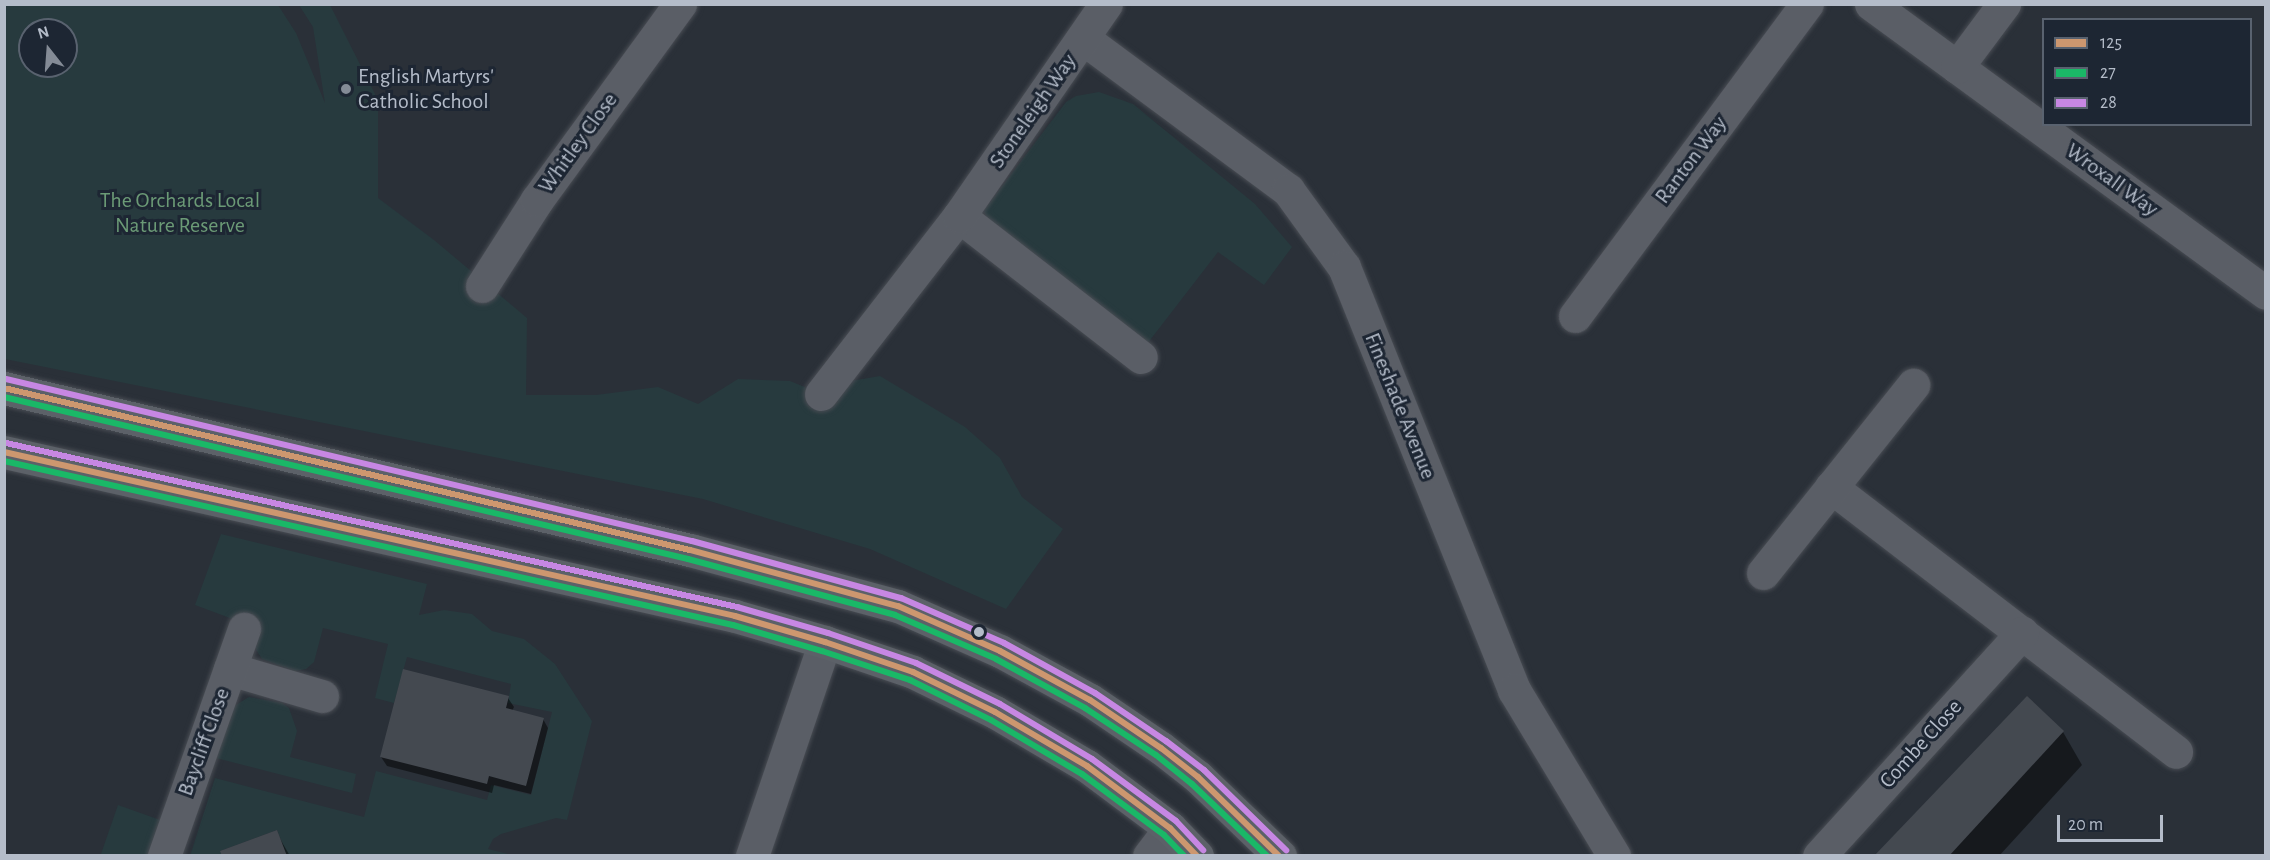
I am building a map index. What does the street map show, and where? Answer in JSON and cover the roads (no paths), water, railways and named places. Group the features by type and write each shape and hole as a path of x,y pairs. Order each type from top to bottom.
{"main road":[{"path":"4,388 690,550 898,606 1000,651 1090,700 1161,748 1198,777 1280,855"},
{"path":"4,452 735,616 825,642 913,672 995,712 1087,766 1170,828 1197,855"}],"street":[{"name":"Whitley Close","path":"482,286 537,200 680,4"},
{"name":"Stoneleigh Way","path":"820,394 959,216 1084,39 1106,4"},
{"name":"Ranton Way","path":"1575,316 1807,4"},
{"name":"Wroxall Way","path":"1871,4 2265,291"},
{"path":"1957,67 2004,4"},
{"name":"Fineshade Avenue","path":"1084,39 1288,190 1344,267 1514,690 1614,855"},
{"path":"959,216 1141,357"},
{"path":"1763,573 1913,385"},
{"path":"1832,487 2176,752"},
{"name":"Baycliff Close","path":"164,855 244,629"},
{"name":"Combe Close","path":"1819,855 2022,633"},
{"path":"752,855 825,642"},
{"path":"230,669 322,696"},
{"path":"1149,855 1170,828"}],"place":[{"name":"English Martyrs' Catholic School","path":"346,89"}],"park label":[{"name":"The Orchards Local Nature Reserve","path":"180,212"}]}
